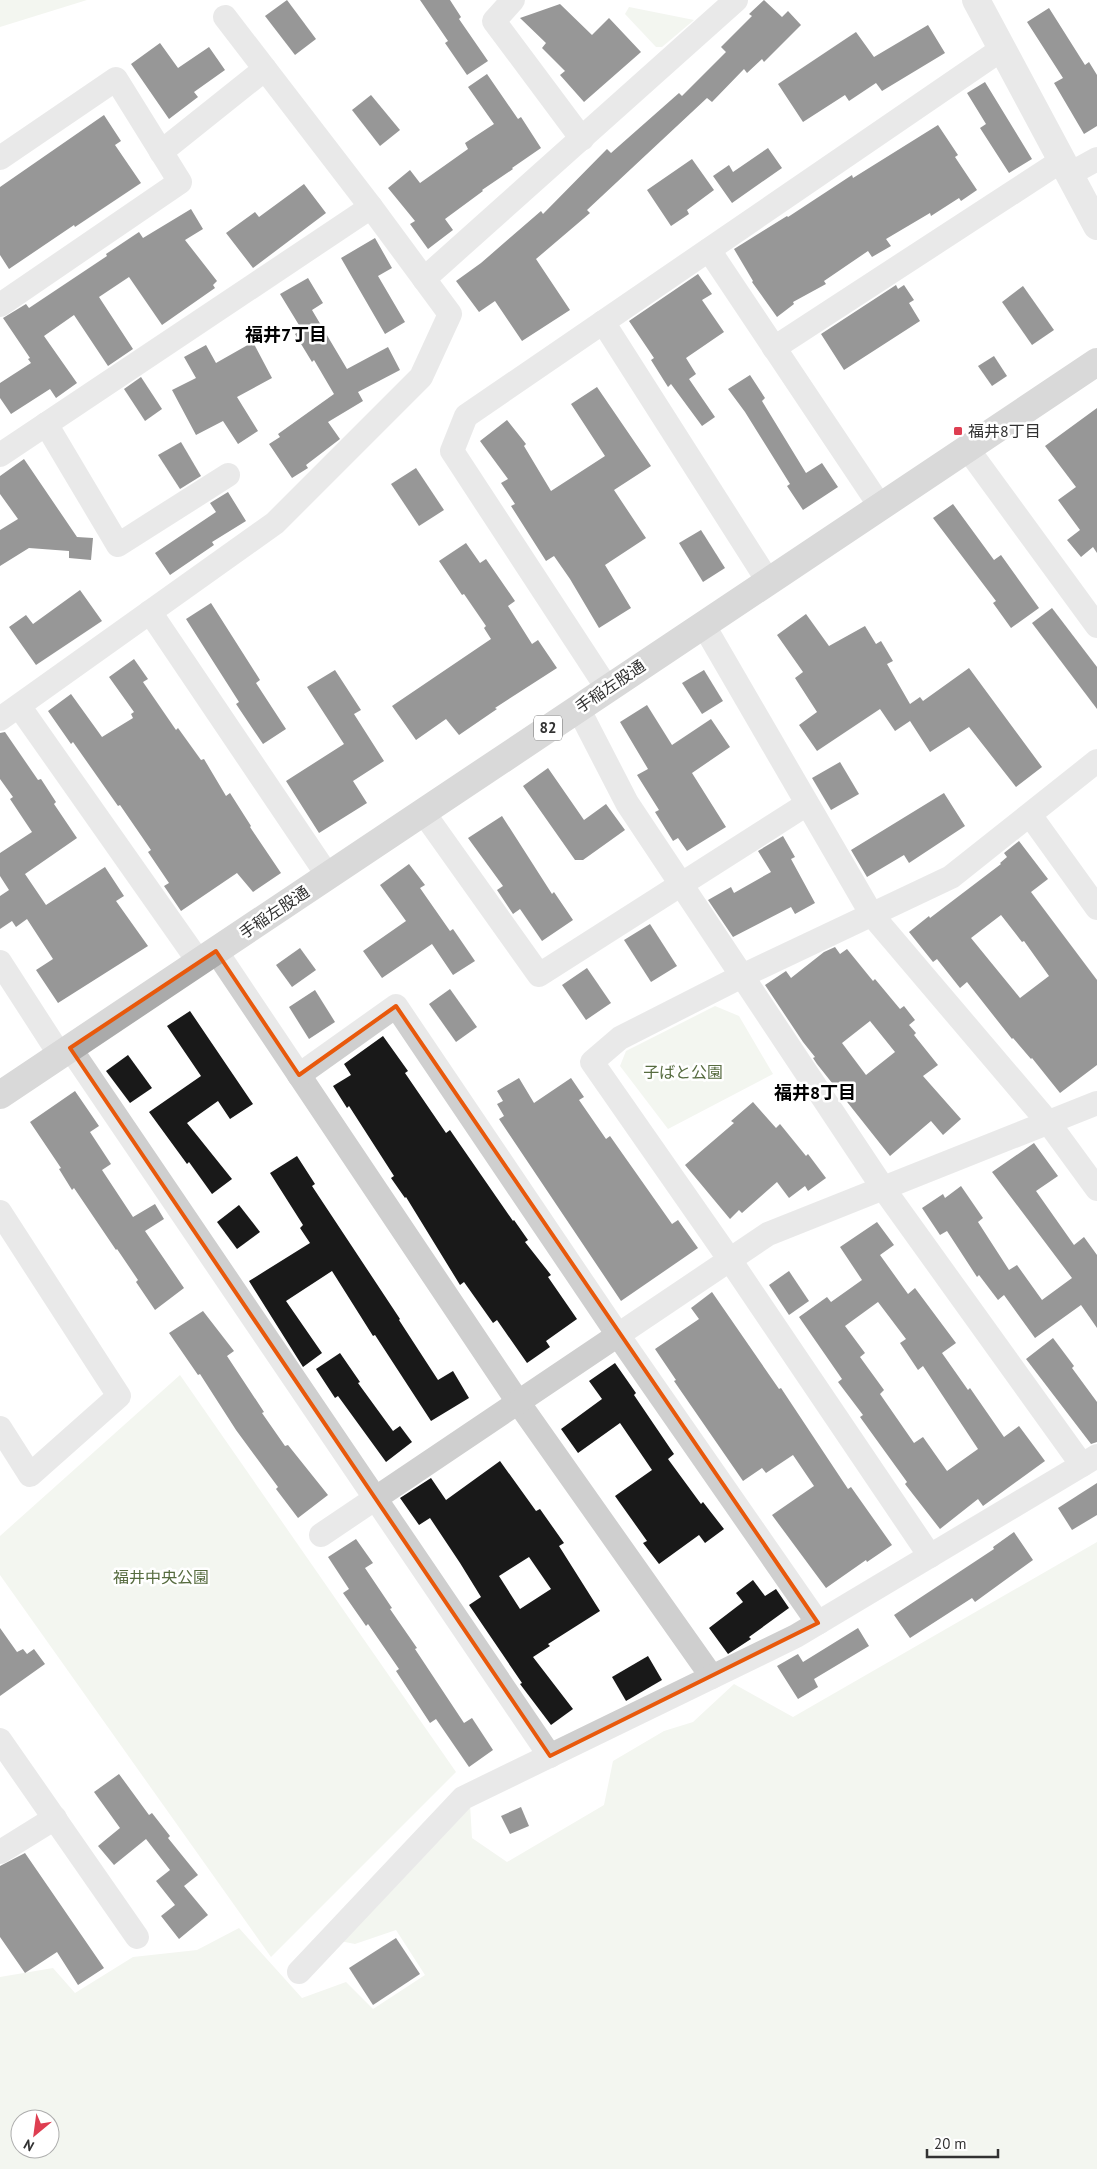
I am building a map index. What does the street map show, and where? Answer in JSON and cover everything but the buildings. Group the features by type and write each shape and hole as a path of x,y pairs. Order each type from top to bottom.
{"main road":[{"name":"手稲左股通","path":"0,1095 1097,362"}],"street":[{"path":"514,0 494,21 582,139"},
{"path":"424,279 736,0"},
{"path":"976,0 1097,226"},
{"path":"225,17 371,207 450,314 422,377 274,523 9,713 207,956 299,1075 518,1402 712,1677"},
{"path":"607,688 452,451 466,416 1002,50"},
{"path":"161,152 265,69"},
{"path":"0,158 116,79 180,182 0,305"},
{"path":"774,348 1065,168 1097,159"},
{"path":"0,455 371,207"},
{"path":"708,250 880,506"},
{"path":"602,322 768,581"},
{"path":"46,424 118,545 228,474"},
{"path":"967,448 1097,626"},
{"path":"150,612 328,876"},
{"path":"703,624 872,915 1048,1122 1097,1189"},
{"path":"299,1972 463,1798 796,1636 1089,1461 883,1188 627,803 578,708"},
{"path":"930,1556 730,1260 592,1062 620,1038 742,976 951,877 1097,761"},
{"path":"423,812 539,975 682,886 807,804"},
{"path":"1030,814 1097,908"},
{"path":"0,962 65,1051 550,1756"},
{"path":"299,1075 396,1006 618,1335 818,1623"},
{"path":"321,1535 768,1234 1097,1103"},
{"path":"0,1212 119,1396 30,1474 0,1428"},
{"path":"0,1740 137,1937"},
{"path":"0,1852 55,1818"}],"highlighted area":[{"path":"216,951 299,1075 396,1006 818,1623 550,1756 70,1048"}],"green space":[{"path":"0,0 87,0 0,27"},
{"path":"629,7 694,20 662,47 656,47 625,14"},
{"name":"子ばと公園","path":"715,1006 739,1016 773,1074 668,1129 620,1066 626,1051"},
{"name":"福井中央公園","path":"180,1375 456,1772 271,1957 0,1575 0,1536"},
{"path":"1097,1542 1097,2169 0,2169 0,1977 53,1968 75,1993 133,1957 197,1950 239,1928 302,1998 346,1982 373,2009 425,1975 396,1930 355,1944 335,1940 470,1804 472,1838 507,1862 604,1805 613,1761 664,1731 693,1722 734,1684 793,1717"}],"place":[{"name":"福井8丁目","path":"958,431"}],"district":[{"name":"福井7丁目","path":"286,335"},
{"name":"福井8丁目","path":"815,1093"}]}
